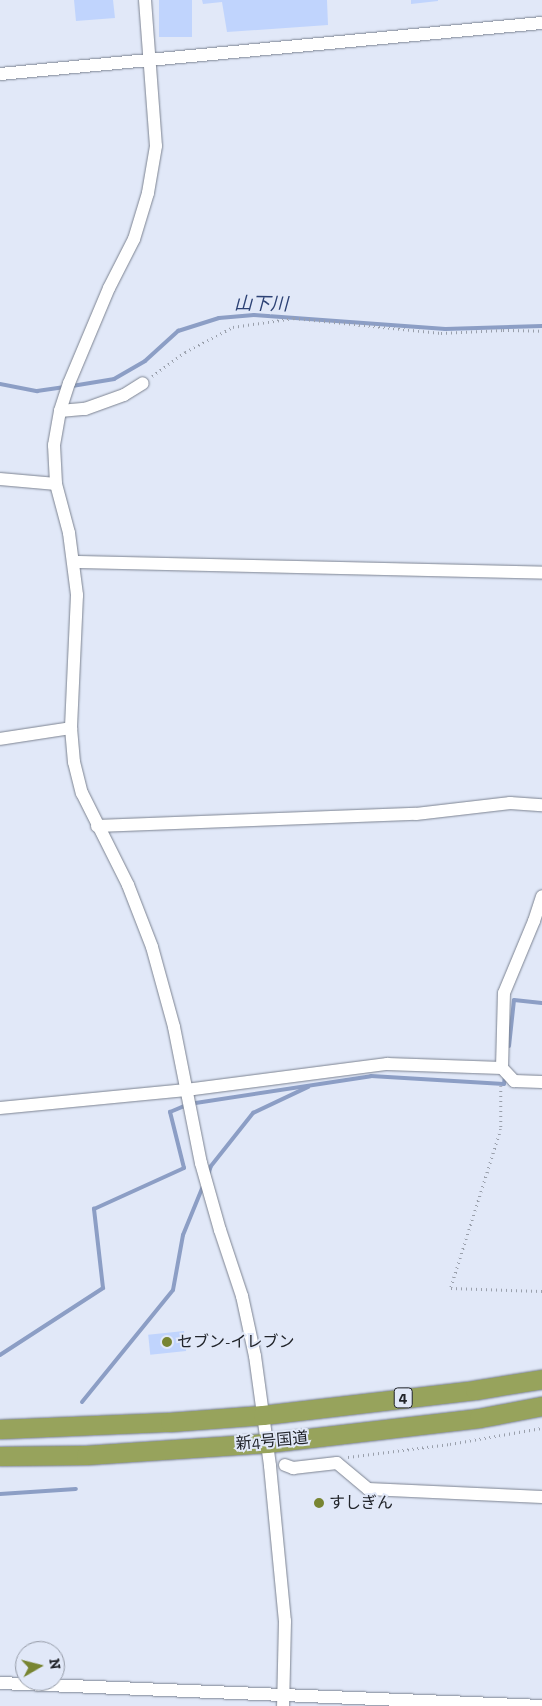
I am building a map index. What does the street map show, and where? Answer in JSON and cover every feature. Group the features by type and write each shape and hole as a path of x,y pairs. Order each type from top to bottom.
{"highway":[{"name":"新4号国道","path":"0,1429 170,1422 263,1415 474,1390 542,1379"},
{"name":"新4号国道","path":"0,1456 86,1455 266,1442 479,1418 542,1406"}],"street":[{"path":"145,0 156,146 148,194 134,238 69,383 60,412 54,445 56,484 74,562 77,595 71,728 74,762 82,793 96,826 128,885 152,947 174,1027 201,1163 220,1230 242,1296 256,1356 285,1621 284,1700"},
{"path":"0,74 542,24"},
{"path":"60,412 85,410 124,395 143,383"},
{"path":"0,479 56,484"},
{"path":"74,562 542,573"},
{"path":"0,739 71,728"},
{"path":"96,826 416,814 510,803 542,805"},
{"path":"542,896 534,921 504,993 502,1068 514,1081 542,1082"},
{"path":"0,1108 186,1090 387,1064 502,1068"},
{"path":"285,1464 293,1468 337,1463 368,1489 542,1497"},
{"path":"0,1683 284,1700 542,1706"}],"path":[{"path":"143,383 184,352 233,327 294,318 441,333 503,330 542,332"},
{"path":"502,1068 501,1129 451,1288 542,1291"},
{"path":"337,1463 348,1457 450,1444 542,1428"}],"building":[{"path":"74,0 113,0 115,18 76,21"},
{"path":"159,0 192,0 192,37 159,37"},
{"path":"202,0 327,0 328,25 227,32 222,2 203,4"},
{"path":"411,0 438,0 438,1 411,4"},
{"name":"セブン-イレブン","path":"184,1331 186,1351 150,1355 148,1335"}],"waterway":[{"name":"山下川","path":"72,386 114,379 145,361 178,331 219,318 254,315 445,329 542,326"},
{"name":"山下川","path":"0,384 37,391 65,387"},
{"path":"509,1046 514,1000 542,1003"},
{"path":"0,1355 103,1288 94,1209 184,1168 170,1112 189,1104 371,1076 504,1084 505,1076"},
{"path":"208,1175 211,1166 253,1113 308,1087"},
{"path":"82,1402 173,1290 183,1235 203,1186"},
{"path":"0,1494 76,1489"}],"place":[{"name":"セブン-イレブン","path":"167,1342"},
{"name":"すしぎん","path":"319,1503"}]}
